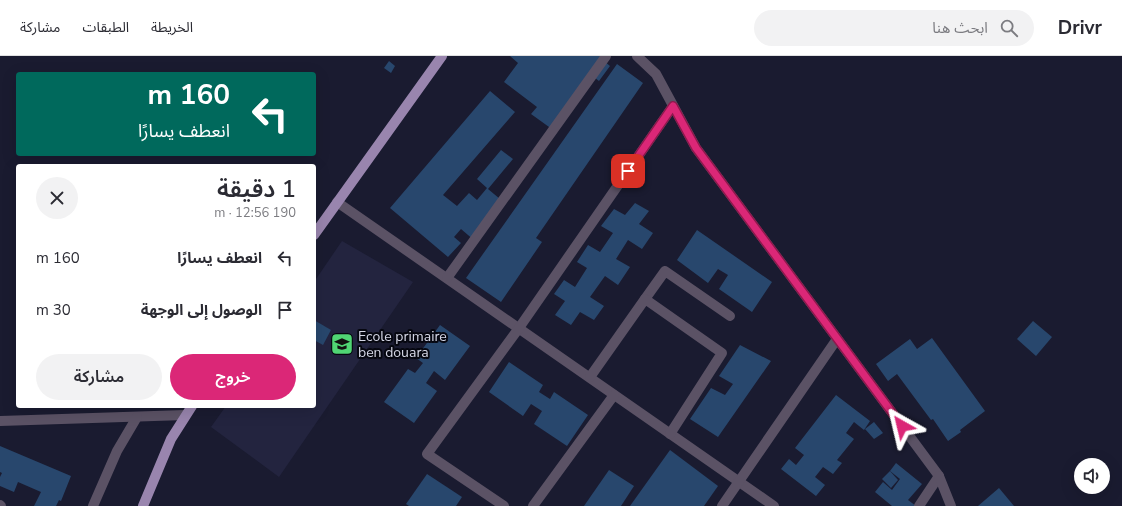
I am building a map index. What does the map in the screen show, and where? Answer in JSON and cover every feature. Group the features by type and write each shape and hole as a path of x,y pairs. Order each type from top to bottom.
{"main road":[{"path":"316,231 442,56"},
{"path":"143,506 171,439 190,408"}],"street":[{"path":"448,278 606,56"},
{"path":"637,56 656,74 696,148 939,476 950,506"},
{"path":"504,506 427,454 519,328 673,106"},
{"path":"337,202 774,506"},
{"path":"590,377 665,271 730,316"},
{"path":"645,299 722,353 670,434"},
{"path":"722,506 837,339"},
{"path":"533,506 614,395"},
{"path":"0,421 185,415"},
{"path":"93,506 117,451 137,417"},
{"path":"919,506 939,476"}],"shaded area":[{"name":"Ecole primaire ben douara","path":"342,241 413,282 279,477 211,427 225,408 316,408 316,279"}],"building":[{"path":"510,56 607,56 604,61 610,66 599,81 590,74 556,132 531,114 537,107 504,82 518,63"},
{"path":"389,61 395,66 391,73 384,68"},
{"path":"617,64 643,83 536,238 542,242 501,302 466,278"},
{"path":"490,91 515,112 443,195 457,206 469,193 477,200 487,188 477,179 501,150 513,159 488,189 500,199 475,241 461,229 454,237 461,243 448,257 390,208"},
{"path":"635,203 649,211 639,224 653,233 642,249 628,240 616,259 630,267 618,285 605,276 590,297 604,306 594,320 580,312 571,325 555,315 565,301 554,294 564,280 575,287 587,268 577,262 588,245 600,252 613,233 601,226 614,209 625,215"},
{"path":"697,230 772,282 752,312 719,289 728,275 718,269 708,283 677,260"},
{"path":"316,321 331,330 323,345 316,341"},
{"path":"1033,321 1052,337 1036,356 1017,339"},
{"path":"440,325 470,346 445,380 434,371 426,383 437,391 414,423 384,402 408,369 415,373 423,363 416,358"},
{"path":"932,338 985,411 948,441 933,419 931,420 897,374 888,381 876,364 910,339 917,349"},
{"path":"740,345 771,361 718,437 690,419 711,388 725,395 733,384 719,376"},
{"path":"509,362 543,385 539,392 550,399 554,392 588,415 567,446 534,424 542,411 531,404 523,416 489,392"},
{"path":"836,395 870,421 864,430 854,422 846,433 854,439 837,460 842,463 833,474 823,467 815,477 825,485 816,496 781,469 789,459 796,465 804,455 795,448"},
{"path":"874,422 883,433 874,439 865,429"},
{"path":"0,446 71,476 61,501 59,500 56,506 34,506 41,492 18,482 14,492 0,486 0,477 2,473 0,472"},
{"path":"670,450 718,486 704,506 630,506"},
{"path":"896,463 922,484 908,500 916,506 892,506 875,492 883,482 892,490 900,479 890,471"},
{"path":"609,470 634,486 621,506 584,506"},
{"path":"890,471 898,480 891,488 882,479"},
{"path":"427,474 462,497 456,506 409,506 406,504"},
{"path":"999,488 1014,506 978,506"}],"place":[{"name":"Ecole primaire ben douara","path":"342,344"}],"route":[{"path":"628,171 673,106 696,148 902,426"}]}
